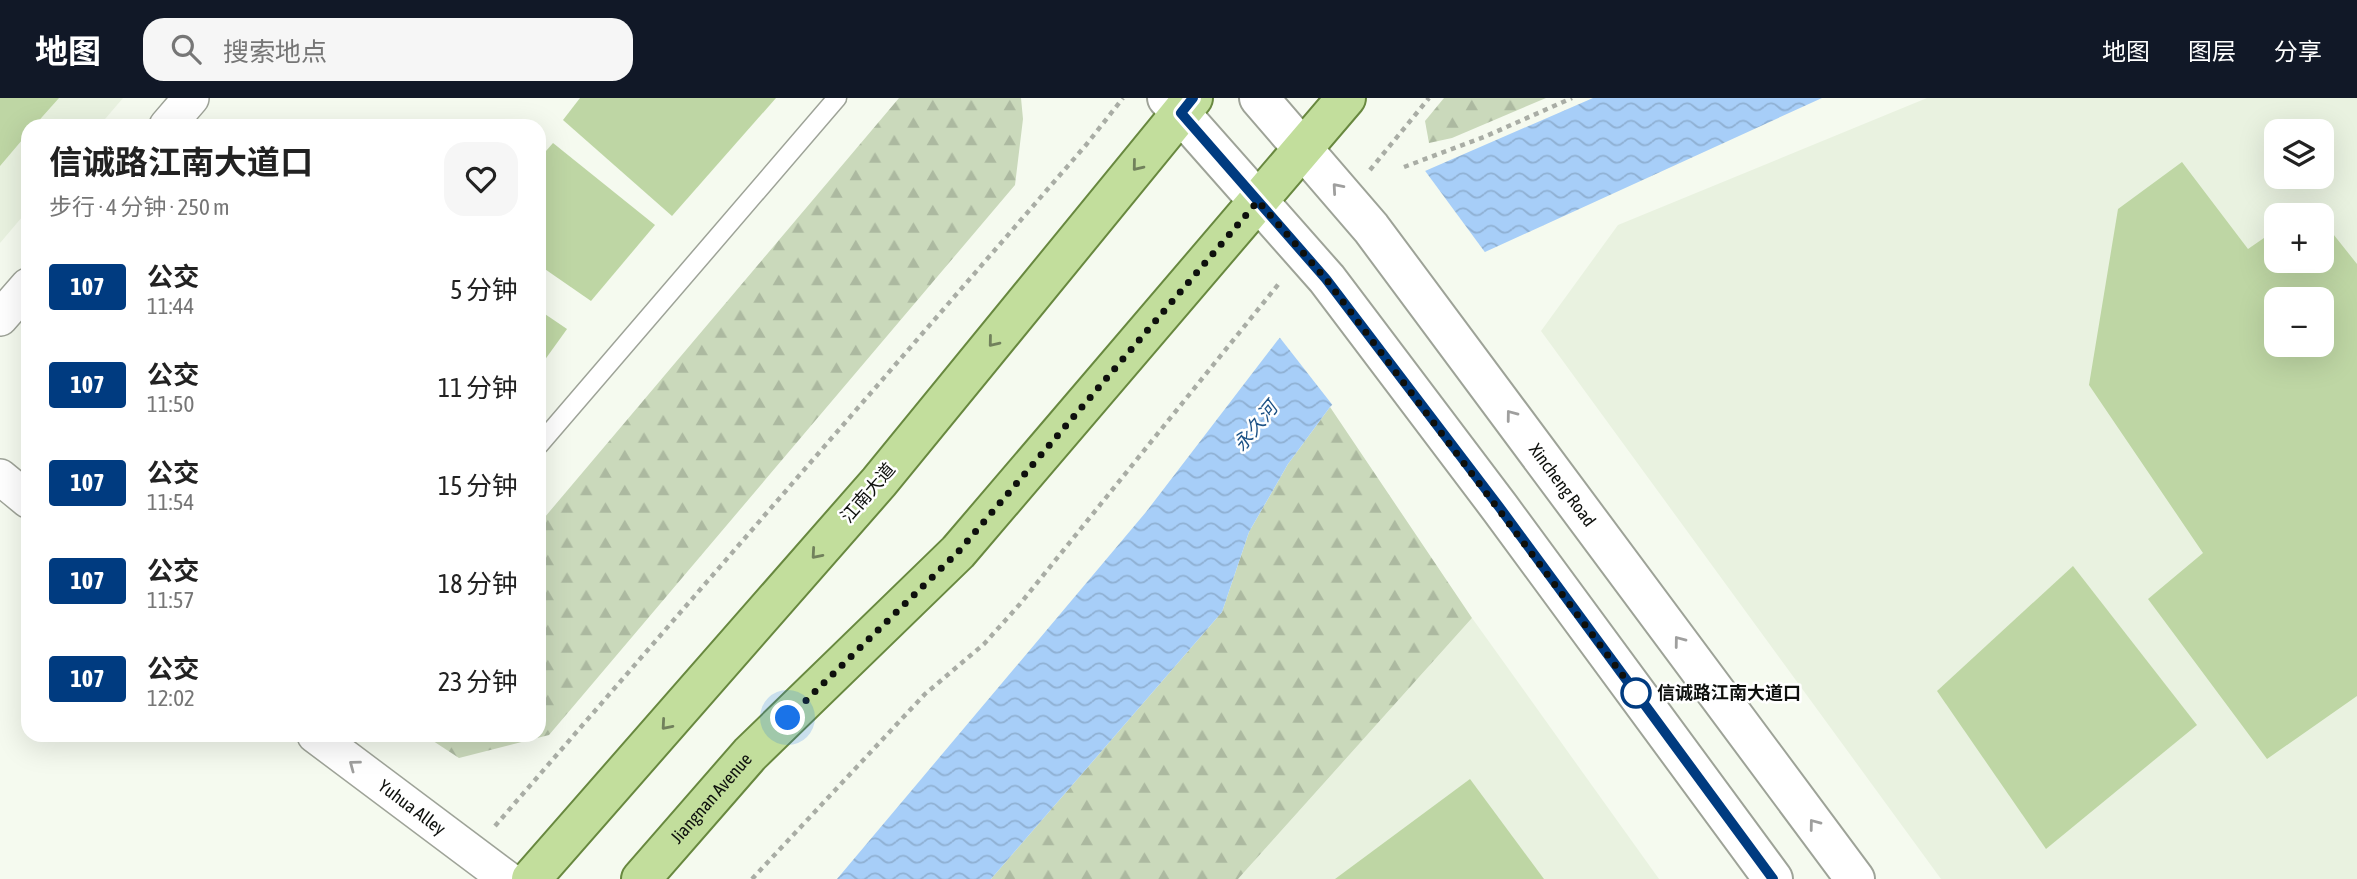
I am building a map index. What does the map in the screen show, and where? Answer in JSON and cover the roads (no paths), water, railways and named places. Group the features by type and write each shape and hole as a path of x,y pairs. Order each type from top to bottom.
{"main road":[{"name":"Xincheng Road","path":"1259,98 1359,213 1855,879"},
{"name":"Jiangnan Avenue","path":"641,879 750,754 958,552 1346,98"},
{"path":"1180,103 1258,201 1315,266 1500,508 1773,879"},
{"name":"江南大道","path":"531,879 879,482 1180,103"}],"street":[{"path":"173,119 191,98"},
{"path":"0,318 21,294"},
{"path":"0,477 21,494"},
{"name":"Yuhua Alley","path":"324,742 507,879"}],"lane":[{"path":"546,437 836,98"}],"water":[{"name":"永久河","path":"1593,98 1822,98 1485,252 1330,407 1288,464 1249,532 1222,612 991,879 837,879 1146,512 1277,341 1425,171"}],"place":[{"name":"信诚路江南大道口","path":"1636,693"}]}
